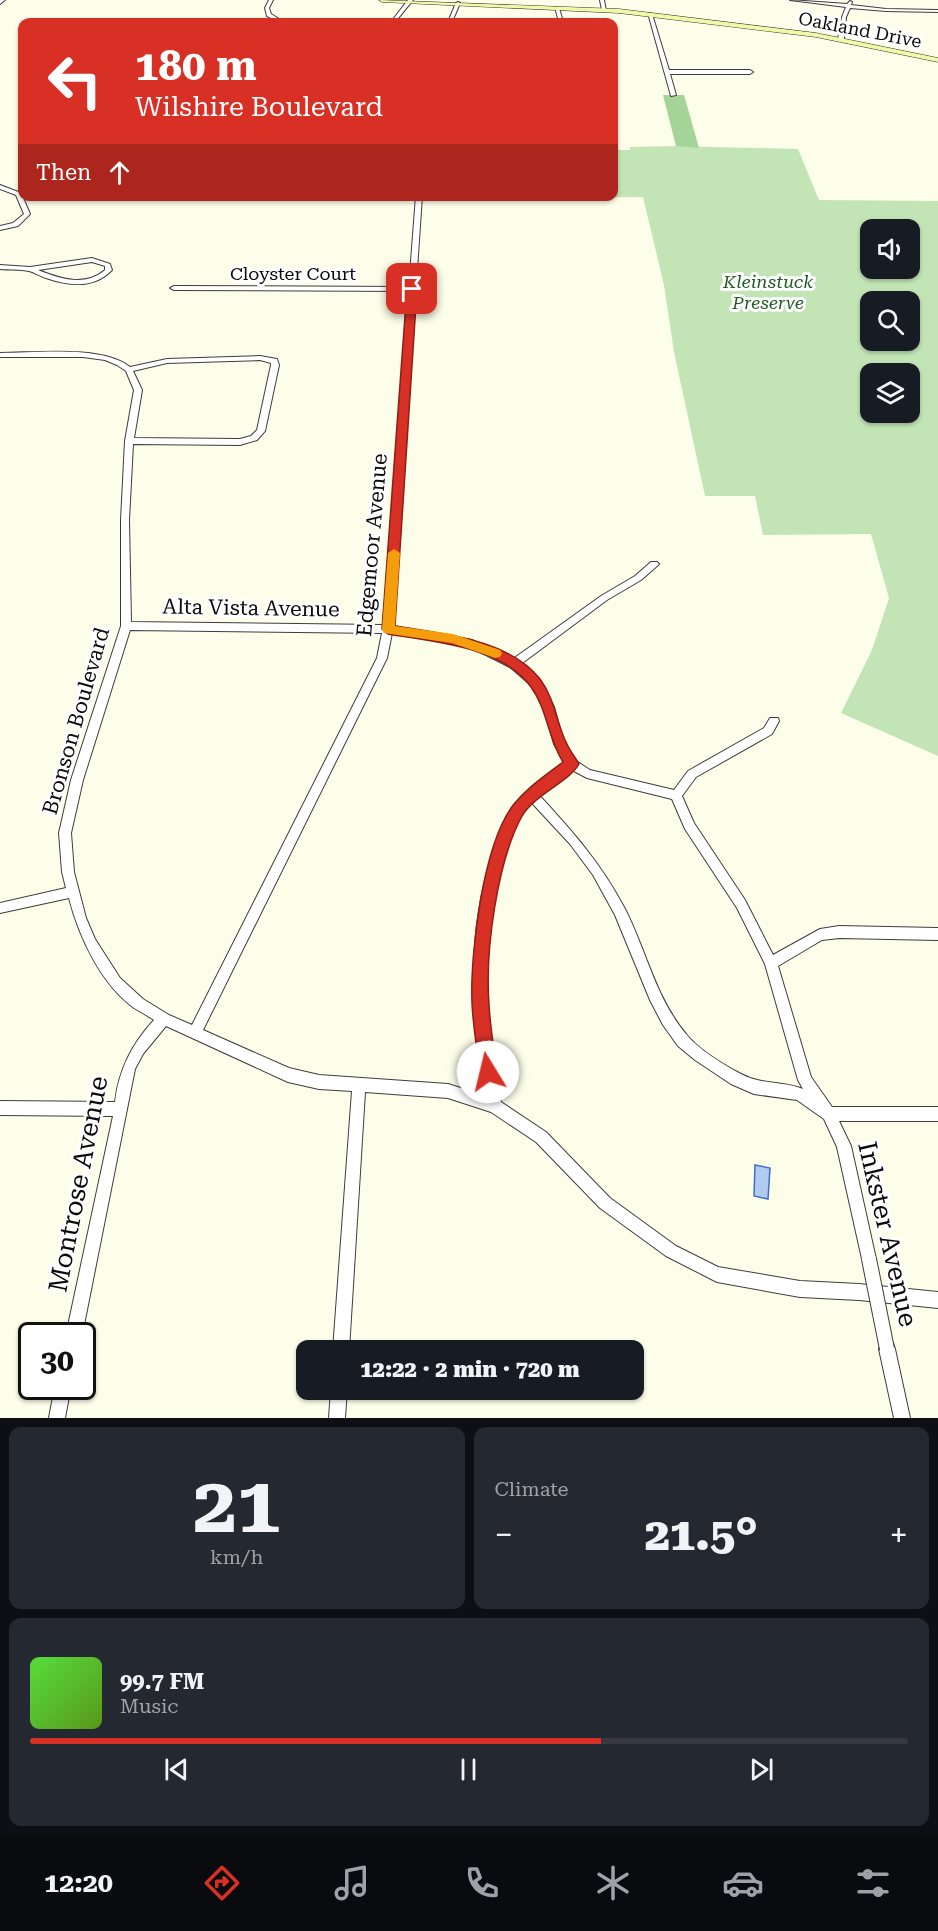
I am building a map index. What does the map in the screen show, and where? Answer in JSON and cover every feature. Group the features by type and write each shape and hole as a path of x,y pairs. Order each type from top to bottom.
{"main road":[{"name":"Oakland Drive","path":"382,0 650,14 795,31 938,60"}],"street":[{"path":"271,0 267,8 269,15 275,18"},
{"path":"602,0 604,10"},
{"path":"792,0 886,10 938,11"},
{"path":"841,39 847,6 852,0"},
{"path":"396,18 410,1"},
{"path":"452,18 458,3"},
{"path":"557,8 560,18"},
{"path":"650,14 673,95"},
{"path":"666,72 750,72"},
{"path":"0,187 18,194"},
{"path":"0,228 12,227 23,222 27,214 22,201"},
{"name":"Edgemoor Avenue","path":"195,1033 382,658 388,629 418,201"},
{"path":"0,267 30,269 92,260 108,265 109,270 95,281 80,282 49,277 30,269"},
{"name":"Cloyster Court","path":"174,288 412,289"},
{"path":"0,355 96,356 113,360 129,370 167,360 260,358 274,361 261,431 254,438 240,442 129,441"},
{"name":"Bronson Boulevard","path":"129,370 138,390 129,441 125,520 126,626 68,813 65,833 72,892 91,943 116,982 138,1003 164,1019 288,1075 320,1082 448,1091 495,1106 541,1137 605,1203 671,1251 717,1274 800,1289 938,1300"},
{"path":"514,664 604,598 638,578 654,564"},
{"name":"Alta Vista Avenue","path":"126,626 388,629 472,644 514,664 536,683 549,707 559,744 572,764"},
{"path":"495,1106 485,1055 480,1002 482,944 494,874 505,838 518,810 532,795 572,764 587,774 676,795 692,774 768,731 774,721"},
{"path":"532,795 574,841 597,871 620,912 655,996 668,1021 683,1041 700,1055 736,1079 754,1087 799,1094 829,1114 938,1114"},
{"name":"Inkster Avenue","path":"676,795 689,826 741,904 771,963 805,1080 829,1114 844,1146 902,1418"},
{"path":"0,908 72,892"},
{"path":"771,963 820,935 839,932 938,934"},
{"name":"Montrose Avenue","path":"77,1322 121,1109 123,1079 133,1056 164,1019"},
{"path":"342,1340 359,1084"},
{"path":"0,1108 121,1109"},
{"path":"57,1418 60,1400"},
{"path":"337,1418 338,1400"}],"green space":[{"path":"663,95 684,95 699,148 676,146"},
{"name":"Kleinstuck Preserve","path":"676,146 798,149 819,200 938,201 938,756 841,713 872,650 889,598 871,534 763,535 755,496 705,496 674,352 664,285 643,197 618,197 618,150 630,150 630,147"}],"water":[{"path":"755,1165 770,1168 768,1199 754,1196"}],"slow traffic":[{"path":"394,553 388,629 453,639 495,653"}],"route":[{"path":"412,289 388,629 472,644 502,656 514,664 536,683 549,707 559,744 572,764 532,795 518,810 505,838 494,874 482,944 480,1002 488,1072"}]}
